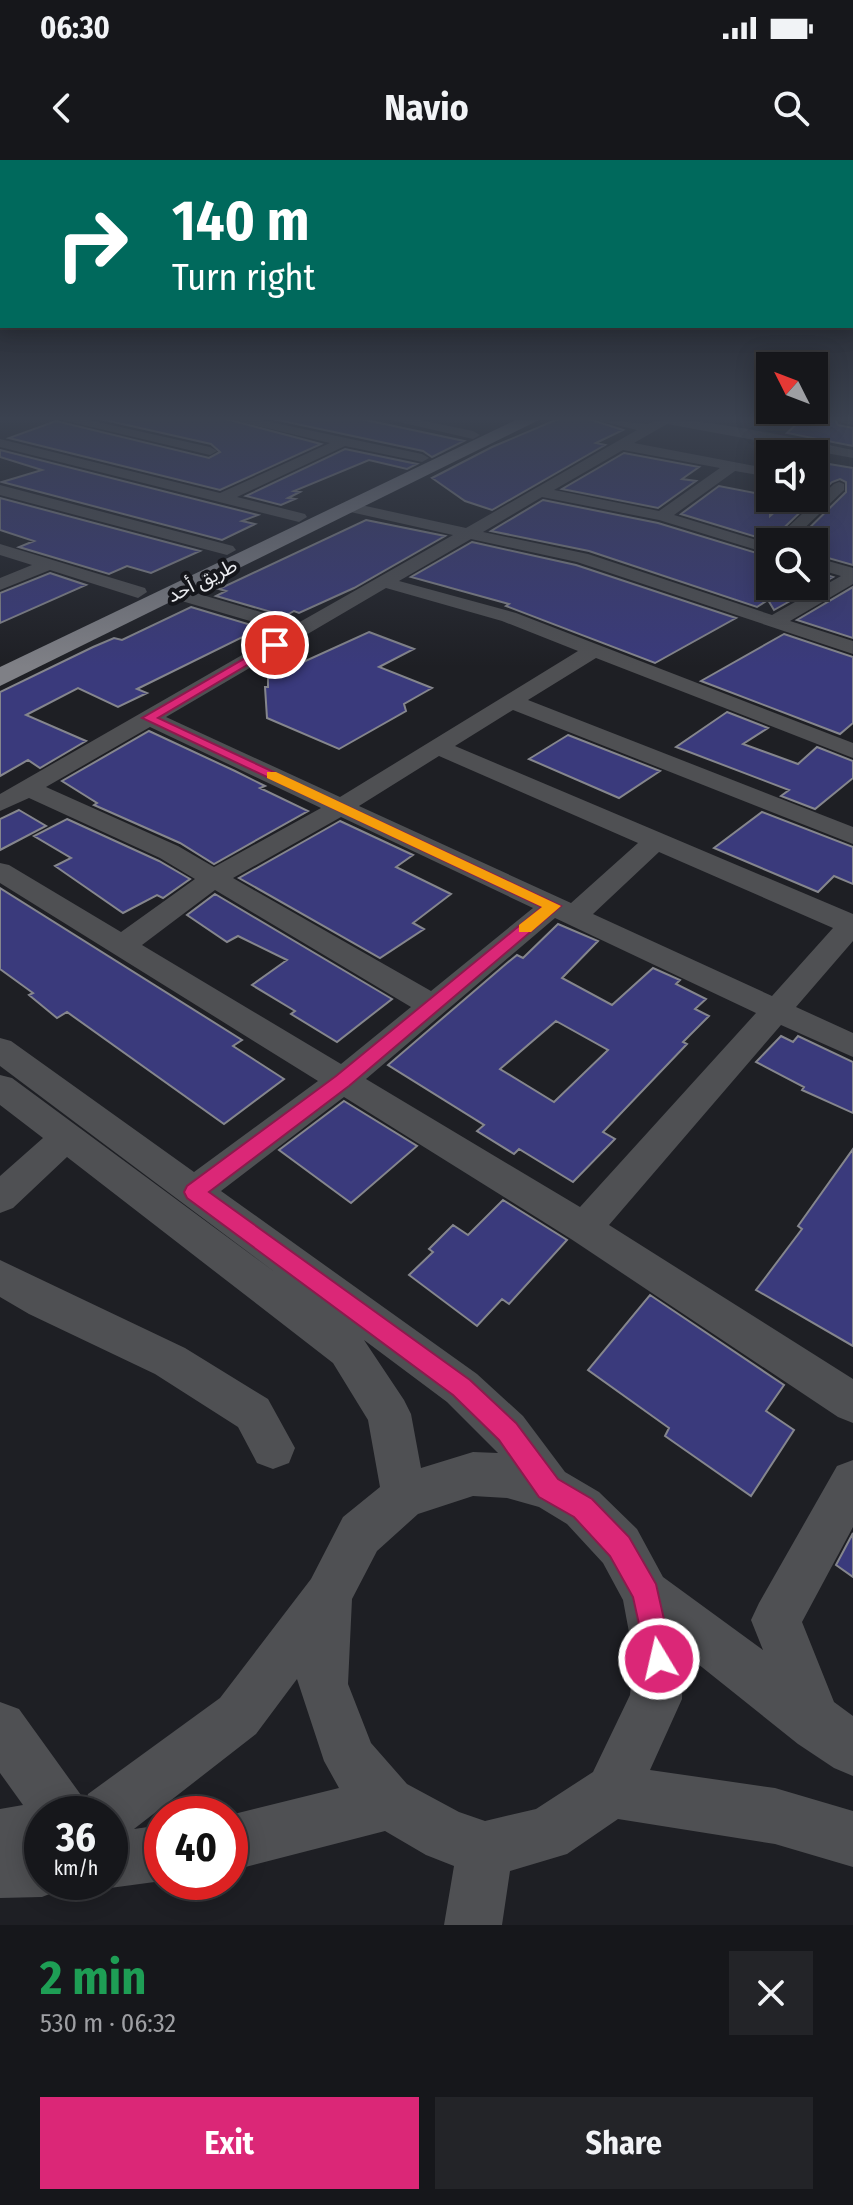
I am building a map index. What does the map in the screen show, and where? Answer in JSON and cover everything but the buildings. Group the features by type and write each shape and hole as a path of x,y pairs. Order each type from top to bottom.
{"main road":[{"name":"طريق أحد","path":"0,657 332,501"},
{"name":"طريق أحد","path":"0,678 365,501"}],"street":[{"path":"44,501 227,550"},
{"path":"236,501 299,517"},
{"path":"0,804 523,501"},
{"path":"587,501 662,516 756,545"},
{"path":"662,516 682,501"},
{"path":"797,528 830,501"},
{"path":"352,508 582,558 853,648"},
{"path":"0,549 138,592"},
{"path":"0,585 49,564"},
{"path":"828,567 853,575"},
{"path":"775,621 853,575"},
{"path":"384,582 509,617 853,751"},
{"path":"175,593 300,630"},
{"path":"122,946 212,879 341,807 594,650"},
{"path":"510,701 853,836"},
{"path":"149,718 853,1046"},
{"path":"437,747 852,925 584,1228"},
{"path":"28,788 169,852 433,1006"},
{"path":"194,1192 342,1081 433,1006 656,841"},
{"path":"0,871 584,1228 853,1403"},
{"path":"0,1049 462,1388 508,1431 549,1488"},
{"path":"0,1087 348,1350 389,1414 404,1496"},
{"path":"0,1198 66,1137"},
{"path":"0,1277 43,1302 170,1361 253,1413 273,1448"},
{"path":"128,1799 238,1716 328,1596 360,1534 404,1496 473,1474 507,1476 549,1488 583,1508 620,1546 646,1594 659,1659 656,1699 612,1791 547,1834 485,1849 446,1835 388,1803 351,1761 322,1684 328,1596"},
{"path":"835,1737 776,1620 853,1482"},
{"path":"646,1594 835,1737"},
{"path":"0,1728 50,1796"},
{"path":"612,1791 775,1816 853,1839"},
{"path":"248,1838 388,1803"},
{"path":"0,1837 24,1832"},
{"path":"473,1925 485,1849"},
{"path":"0,1870 24,1869"}],"slow traffic":[{"path":"271,775 553,906 525,928"}],"route":[{"path":"275,645 149,718 553,906 342,1081 194,1192 462,1388 508,1431 549,1488 583,1508 620,1546 646,1594 659,1659"}]}
